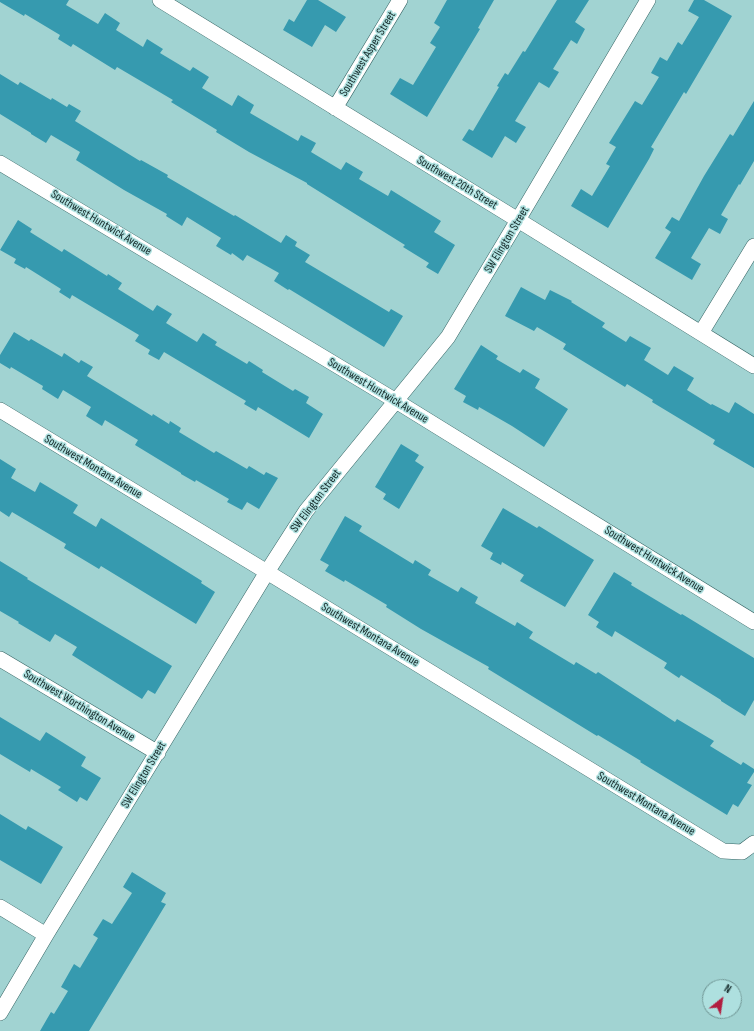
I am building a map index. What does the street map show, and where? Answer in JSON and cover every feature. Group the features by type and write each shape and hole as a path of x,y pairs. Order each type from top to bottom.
{"street":[{"name":"Southwest 20th Street","path":"160,0 754,366"},
{"name":"Southwest Aspen Street","path":"335,108 400,0"},
{"name":"SW Elington Street","path":"0,1013 267,572 306,511 448,337 648,0"},
{"name":"Southwest Huntwick Avenue","path":"0,163 396,401 754,622"},
{"path":"701,333 754,246"},
{"name":"Southwest Montana Avenue","path":"0,410 723,851 748,848"},
{"name":"Southwest Worthington Avenue","path":"0,659 158,753"},
{"path":"0,907 46,935"}],"building":[{"path":"0,0 69,0 66,5 98,24 105,13 120,23 116,30 143,47 147,39 163,49 160,53 190,71 193,67 209,77 202,88 232,106 238,95 254,105 250,113 298,141 301,135 316,143 311,152 341,170 346,162 363,172 359,179 388,196 391,190 441,221 434,232 455,245 438,274 426,267 429,263 403,247 405,245 307,183 249,152 216,132 217,130 171,102 173,100 117,67 115,70 73,44 71,47 58,39 60,35 25,14 24,16 0,2"},
{"path":"307,0 318,0 346,17 336,32 325,25 312,47 283,30 289,19 294,22"},
{"path":"447,0 494,0 478,28 480,29 427,117 390,94 400,78 413,85 436,47 430,43 440,27 434,23"},
{"path":"557,0 589,0 575,22 585,29 577,44 571,40 553,69 559,72 549,88 539,82 515,121 526,127 516,143 505,136 492,158 462,140 469,129 473,131 499,87 497,86 505,73 508,75 523,51 525,52"},
{"path":"694,0 704,0 732,16 686,94 684,92 651,147 654,149 649,159 608,228 571,206 581,189 592,196 610,166 606,164 616,147 609,143 635,101 642,105 659,77 651,73 660,57 667,61 678,42 682,45 699,17 688,11"},
{"path":"0,74 18,85 20,82 51,100 52,98 67,107 69,104 81,111 75,121 140,161 141,160 168,175 167,177 281,243 286,235 297,242 295,246 310,255 305,262 389,312 391,309 403,316 384,347 274,281 279,273 247,255 243,261 232,253 231,255 216,246 221,238 187,217 182,226 166,216 167,214 124,190 76,160 80,152 51,135 46,143 0,114"},
{"path":"754,101 754,161 721,215 728,219 720,234 709,228 691,258 701,264 692,280 655,258 671,232 665,228 672,217 679,221 730,134 733,136"},
{"path":"18,220 32,229 30,232 62,252 64,249 107,276 108,274 122,283 118,289 153,311 157,305 172,314 166,323 197,342 203,333 217,342 215,345 247,364 249,361 263,370 262,372 293,391 295,389 309,397 306,403 323,414 309,438 258,407 256,411 244,404 246,401 164,352 159,360 148,354 150,350 135,341 139,335 72,295 70,299 59,292 61,289 26,267 25,269 14,263 16,259 0,250"},
{"path":"521,287 545,300 550,290 572,301 571,302 605,323 602,327 626,342 630,336 651,348 644,360 668,375 674,366 694,378 687,390 711,405 712,404 729,413 735,402 754,414 754,468 713,444 715,440 652,402 653,400 627,384 625,387 563,349 566,344 537,327 534,331 505,316"},
{"path":"14,332 29,341 31,339 62,357 64,353 79,363 81,360 93,367 87,376 152,416 153,414 169,424 170,421 181,428 179,432 214,453 216,451 247,469 249,466 264,475 266,472 278,478 259,509 247,502 242,510 227,502 229,499 196,480 195,482 181,474 135,445 138,440 105,420 102,426 86,416 91,407 63,390 58,399 42,389 43,386 11,367 10,369 0,363 0,355"},
{"path":"481,345 498,356 496,359 520,373 523,369 540,379 535,388 568,409 544,447 479,407 478,410 463,402 466,396 454,389"},
{"path":"401,444 419,455 415,461 424,467 399,509 383,499 386,494 375,487"},
{"path":"0,459 16,469 11,478 35,492 40,482 78,505 73,513 96,527 101,518 202,581 201,583 215,592 196,624 101,566 99,569 64,548 66,544 12,512 9,517 0,511"},
{"path":"503,508 537,528 539,526 594,560 565,607 520,581 524,575 502,562 501,565 490,559 493,553 481,546"},
{"path":"345,516 362,526 359,531 413,564 415,560 431,570 428,575 458,592 461,587 478,597 475,603 515,626 517,622 533,632 529,638 574,665 576,662 596,674 598,672 675,722 677,719 714,741 710,746 741,765 743,762 754,769 754,772 747,783 752,785 738,807 733,804 727,815 640,762 641,761 598,735 597,736 488,669 489,667 421,629 386,607 387,605 345,580 344,582 325,571 329,565 320,560"},
{"path":"0,561 28,578 27,579 172,666 155,694 148,690 142,699 72,655 77,647 55,634 50,642 0,611"},
{"path":"614,572 632,583 631,585 754,658 754,700 745,716 681,675 679,678 664,668 667,663 615,631 612,637 596,627 599,622 588,615"},
{"path":"0,717 40,741 46,732 86,757 81,766 101,778 87,801 80,797 77,802 58,790 61,787 31,769 30,772 0,754"},
{"path":"0,814 26,830 28,826 63,847 41,884 0,860"},
{"path":"132,872 166,893 161,902 166,904 89,1031 40,1031 51,1012 54,1014 68,991 61,987 74,964 80,968 98,938 93,935 103,919 112,924 132,893 123,887"}]}
